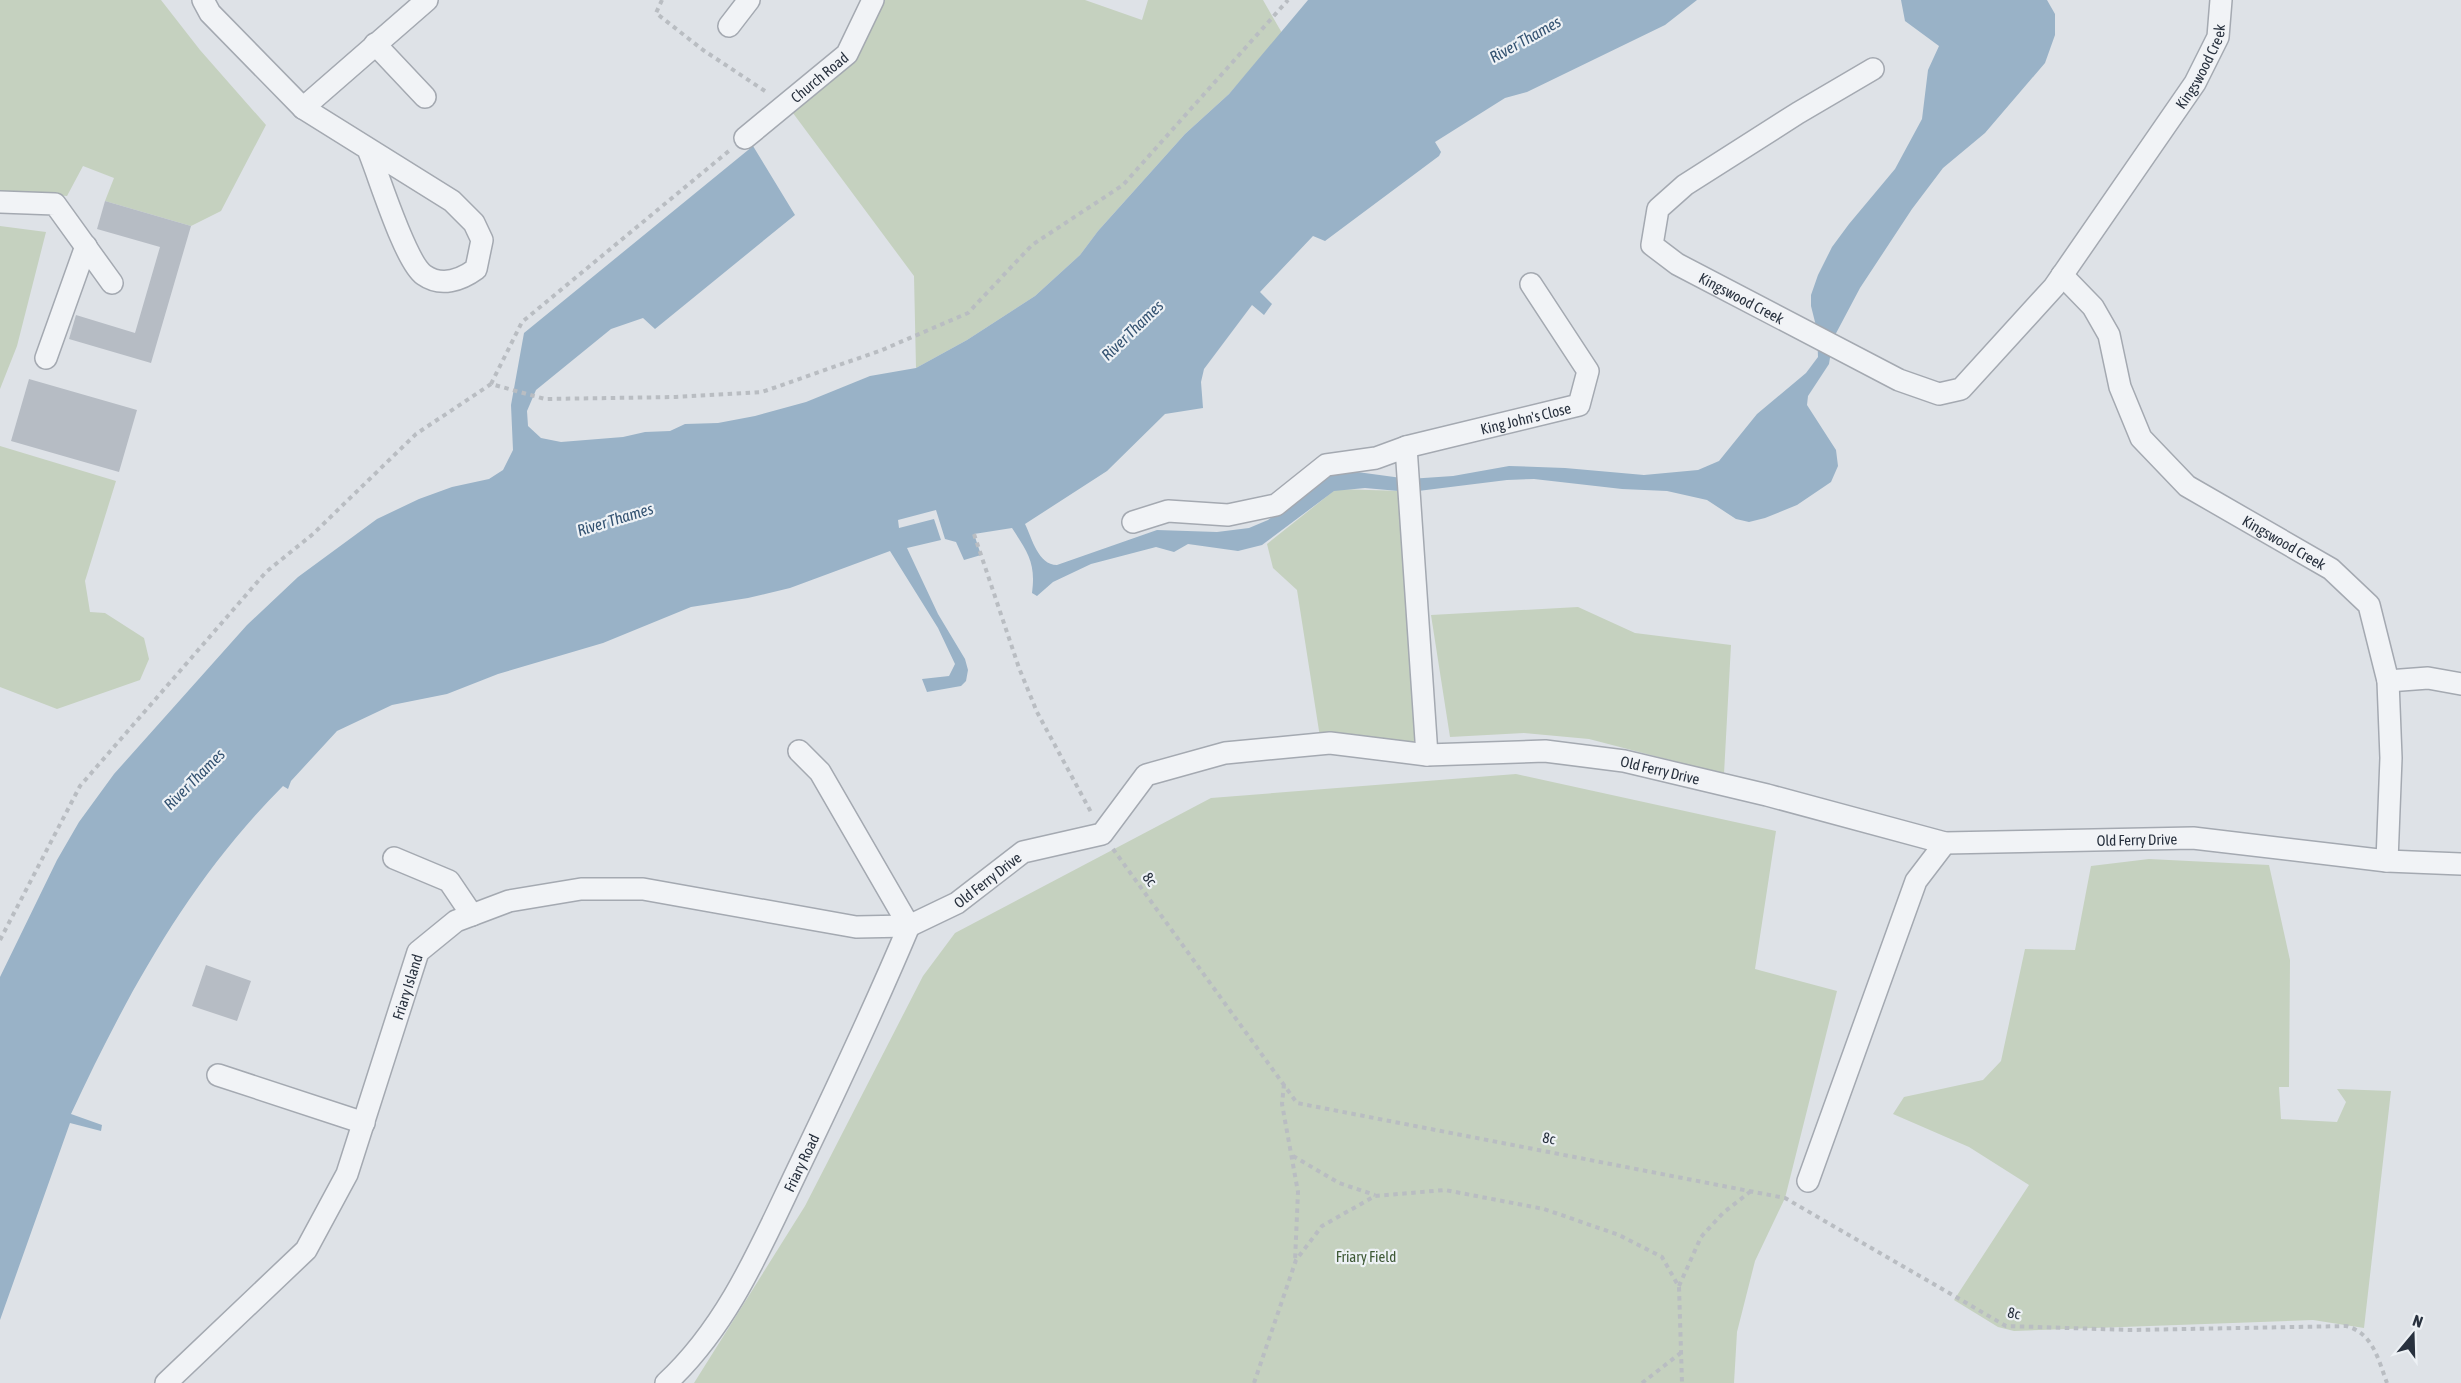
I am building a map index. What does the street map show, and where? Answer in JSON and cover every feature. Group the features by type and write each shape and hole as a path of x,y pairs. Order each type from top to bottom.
{"street":[{"path":"203,0 210,13 303,108 369,152 420,179 452,201 474,223 482,240 476,269 452,281 434,280 422,274 408,250 369,152"},
{"path":"303,108 428,0"},
{"path":"729,26 749,0"},
{"name":"Church Road","path":"745,138 847,54 873,0"},
{"name":"Kingswood Creek","path":"1873,69 1798,113 1685,185 1658,209 1652,245 1677,264 1899,381 1939,394 1961,389 2062,275 2195,83 2218,36 2222,0"},
{"path":"375,44 425,98"},
{"path":"0,202 55,204 112,283"},
{"path":"46,358 86,246"},
{"name":"Kingswood Creek","path":"2062,275 2093,307 2109,335 2120,387 2140,438 2187,486 2331,569 2369,605 2388,681 2391,758 2386,861"},
{"name":"King John's Close","path":"1133,522 1168,511 1228,515 1276,505 1326,465 1376,458 1406,447 1579,405 1588,371 1531,284"},
{"path":"1406,447 1427,755"},
{"path":"2388,681 2428,678 2461,684"},
{"name":"Old Ferry Drive","path":"909,926 957,903 1023,852 1102,834 1146,775 1225,753 1330,743 1427,755 1545,752 1624,761 1767,795 1945,843 2193,838 2386,861 2461,864"},
{"path":"799,751 820,772 909,926"},
{"path":"1808,1181 1916,880 1945,843"},
{"path":"394,858 449,881 472,915"},
{"name":"Friary Island","path":"166,1383 306,1250 347,1174 418,952 456,921 509,902 581,889 644,889 856,927 909,926"},
{"name":"Friary Road","path":"666,1383 719,1323 752,1263 864,1032 909,926"},
{"path":"218,1075 364,1123"}],"path":[{"path":"662,0 656,13 703,50 787,105"},
{"path":"491,384 545,399 676,397 762,392 882,350 968,313 1032,245 1123,186 1288,0"},
{"path":"0,940 80,786 266,572 313,534 416,434 491,384 522,322 745,138"},
{"name":"8c","path":"974,534 1019,668 1037,712 1102,834 1297,1103 1785,1197 2006,1326 2132,1330 2346,1326 2359,1330 2372,1345 2387,1383"},
{"path":"1254,1383 1295,1262 1298,1192 1282,1104 1284,1084"},
{"path":"1293,1155 1339,1183 1375,1196"},
{"path":"1295,1262 1322,1226 1375,1196 1445,1190 1544,1209 1618,1234 1662,1257 1679,1287"},
{"path":"1682,1383 1679,1287 1701,1237 1723,1213 1751,1191"},
{"path":"1642,1383 1682,1352"}],"green space":[{"path":"0,0 161,0 200,50 266,125 221,211 191,226 105,201 114,178 83,166 67,196 0,191"},
{"path":"873,0 1085,0 1142,20 1148,0 1263,0 1282,33 1229,94 1185,134 1098,231 1080,255 1035,296 967,340 916,368 914,276 787,105 847,54"},
{"path":"0,226 46,232 17,346 0,389"},
{"path":"0,446 116,481 85,581 90,612 105,613 144,638 149,659 140,680 57,709 0,687"},
{"path":"1336,489 1402,491 1432,715 1436,719 1435,742 1322,750 1297,590 1273,568 1267,544"},
{"path":"1578,607 1635,633 1731,645 1724,774 1589,739 1524,733 1450,737 1431,615"},
{"name":"Friary Field","path":"1516,774 1776,831 1755,969 1837,991 1785,1198 1755,1261 1737,1332 1734,1383 694,1383 805,1206 923,976 955,933 1211,798"},
{"path":"2149,859 2269,865 2290,960 2289,1087 2279,1087 2281,1119 2337,1122 2346,1102 2337,1089 2391,1091 2364,1328 2313,1320 2014,1331 1998,1327 1954,1300 2029,1185 1969,1147 1893,1114 1904,1097 1983,1080 2001,1061 2025,949 2075,950 2091,866"}],"water":[{"name":"River Thames","path":"1308,0 1697,0 1665,25 1527,92 1505,98 1435,142 1441,152 1439,156 1325,241 1313,236 1260,292 1272,304 1264,315 1252,305 1204,369 1201,382 1203,408 1165,414 1107,471 1025,524 1040,556 1050,564 1057,565 1157,530 1217,532 1249,528 1268,520 1327,475 1350,471 1409,479 1453,476 1509,466 1644,475 1698,470 1719,461 1757,414 1806,373 1818,357 1817,330 1811,306 1811,295 1818,275 1832,247 1895,169 1922,119 1928,70 1939,46 1905,21 1901,0 2047,0 2055,14 2055,35 2045,63 1985,133 1943,168 1912,209 1860,288 1833,339 1829,364 1808,396 1807,405 1836,450 1838,466 1831,482 1797,505 1765,518 1749,522 1736,519 1707,500 1667,491 1622,489 1534,479 1507,480 1410,492 1365,488 1334,491 1262,545 1238,551 1188,544 1174,552 1156,547 1091,564 1053,582 1037,596 1032,593 1033,574 1030,559 1012,528 974,534 981,555 964,560 956,542 945,539 936,510 898,520 899,528 934,519 941,540 907,548 938,614 965,659 968,670 966,681 961,686 927,692 922,679 949,676 955,664 938,628 890,551 790,588 748,598 691,607 603,643 498,674 447,694 392,705 337,731 291,781 288,789 283,786 218,860 189,899 138,982 71,1114 102,1125 101,1131 70,1123 0,1320 0,977 57,860 79,822 114,774 247,625 298,577 377,519 419,499 452,487 489,479 503,470 513,450 511,405 524,333 753,146 795,215 655,329 643,318 611,329 536,390 527,411 528,426 541,438 561,442 670,431 685,424 718,423 755,416 806,402 870,376 916,368 967,340 1035,296 1080,255 1098,231 1185,134 1229,94"}],"building":[{"path":"105,201 191,226 151,363 69,339 76,315 135,333 160,247 97,229"},
{"path":"29,379 137,410 119,472 11,441"},
{"path":"206,965 251,981 237,1021 192,1006"}]}
